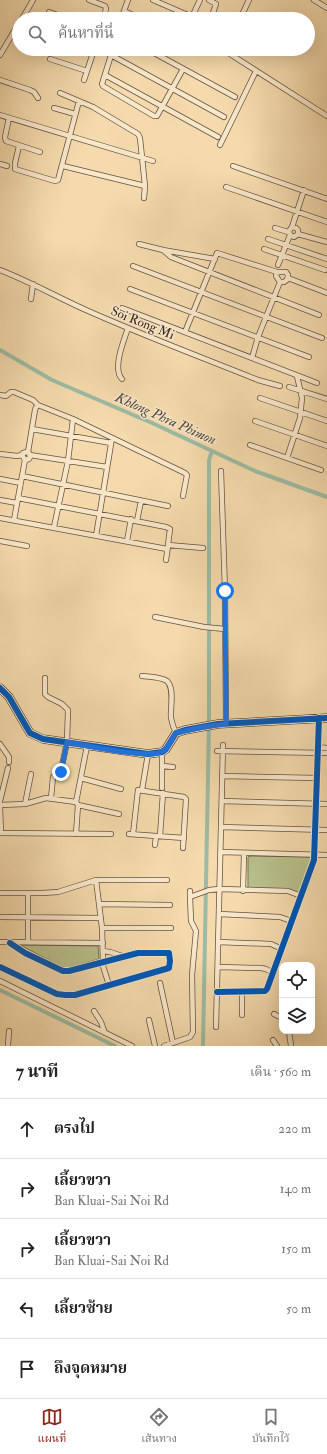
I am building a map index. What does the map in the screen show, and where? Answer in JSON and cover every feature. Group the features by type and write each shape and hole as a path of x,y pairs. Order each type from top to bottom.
{"street":[{"path":"26,12 33,0"},
{"path":"89,0 105,6 105,12"},
{"path":"124,11 128,0"},
{"path":"153,0 180,12"},
{"path":"195,12 200,0"},
{"path":"209,0 216,4 213,12"},
{"path":"243,12 249,0"},
{"path":"314,0 327,8"},
{"path":"0,55 12,36"},
{"path":"84,80 92,56"},
{"path":"111,56 102,84 103,87 154,116 157,116 183,69"},
{"path":"113,56 224,117"},
{"path":"160,56 235,97"},
{"path":"233,56 327,116"},
{"path":"50,59 87,71"},
{"path":"220,145 256,71"},
{"path":"105,75 218,137"},
{"path":"0,80 30,90 34,92 38,98"},
{"path":"60,92 136,132 140,136 145,186 144,198"},
{"path":"19,146 15,169 58,180 63,166 79,101"},
{"path":"54,108 75,114"},
{"path":"0,115 153,161"},
{"path":"10,118 5,140 40,152"},
{"path":"0,164 7,166"},
{"path":"63,166 145,186"},
{"path":"233,166 327,199"},
{"path":"226,187 327,222"},
{"path":"278,265 286,245 289,229 292,227 304,190"},
{"path":"292,227 297,229 298,234"},
{"path":"275,228 294,237 298,234 327,242"},
{"path":"268,239 327,259"},
{"path":"139,244 162,250 215,259"},
{"path":"264,248 325,270"},
{"path":"162,250 171,257 209,273 319,315"},
{"path":"186,332 217,253 278,272 286,272 288,278"},
{"path":"133,266 322,338"},
{"name":"Soi Rong Mi","path":"0,270 33,284 85,310 128,328 258,380 280,386"},
{"path":"278,272 276,276 280,282"},
{"path":"280,282 284,282 288,278"},
{"path":"288,278 327,293"},
{"path":"252,358 258,337 280,282"},
{"path":"31,299 33,284"},
{"path":"130,289 309,357"},
{"path":"122,308 317,383"},
{"path":"122,379 118,374 118,362 128,328"},
{"path":"288,458 300,418 302,398 297,376"},
{"path":"289,387 327,399"},
{"path":"0,395 6,396 11,392 14,392 33,400 38,405 73,419 185,473 187,475 183,496"},
{"path":"260,398 327,421"},
{"path":"0,454 29,459 32,429 36,407 38,405"},
{"path":"54,528 68,461 73,419"},
{"path":"255,421 327,446"},
{"path":"32,429 111,443"},
{"path":"96,536 112,438"},
{"path":"250,445 321,470"},
{"path":"29,454 107,467"},
{"path":"14,520 24,458"},
{"path":"221,471 226,724"},
{"path":"22,476 168,506"},
{"path":"0,479 21,483"},
{"path":"18,498 100,513 169,528 170,531 166,560"},
{"path":"0,500 17,503"},
{"path":"137,521 141,501"},
{"path":"0,518 127,541 168,547 203,548"},
{"path":"127,541 130,520"},
{"path":"0,541 27,546"},
{"path":"155,617 194,624 204,628 225,629"},
{"path":"142,676 163,679 169,682 172,696 171,718 176,733"},
{"path":"45,678 45,694 62,704 68,710 67,742 61,772 54,777 51,798"},
{"path":"0,688 9,697 30,733 43,739 148,754 162,752 166,749 176,733 203,727 218,724 327,718"},
{"path":"217,992 264,991 267,989 282,949 315,854 319,718"},
{"path":"0,744 9,757 9,762"},
{"path":"216,1027 223,745"},
{"path":"76,834 77,804 87,746"},
{"path":"217,751 318,750 327,748"},
{"path":"318,750 327,753"},
{"path":"155,845 158,836 162,791 162,752"},
{"path":"142,790 148,754"},
{"path":"162,766 173,767"},
{"path":"0,801 8,768"},
{"path":"25,804 31,774"},
{"path":"222,776 317,778"},
{"path":"81,778 121,789"},
{"path":"184,838 131,834 137,791 162,791 186,798 184,848"},
{"path":"111,834 1,833 0,806 25,804 51,798 118,814"},
{"path":"222,801 327,804"},
{"path":"221,827 327,830"},
{"path":"221,852 327,855"},
{"path":"243,891 244,853"},
{"path":"96,880 102,928 103,962 109,985"},
{"path":"0,893 58,892 96,880 167,880"},
{"path":"190,897 209,890 219,889 288,892 301,896"},
{"path":"164,1046 190,1037 193,1032 192,975 196,930 191,921 190,891"},
{"path":"28,893 28,942"},
{"path":"99,904 170,905"},
{"path":"219,914 280,917 291,921"},
{"path":"0,917 101,918"},
{"path":"102,928 171,928"},
{"path":"0,942 103,943"},
{"path":"0,967 57,994 75,995 156,972 169,968 170,966 170,954 168,952 138,953 63,971 25,952 10,942"},
{"path":"218,942 271,944 282,949"},
{"path":"103,951 122,956"},
{"path":"218,967 261,968 273,973"},
{"path":"0,981 132,1046"},
{"path":"160,983 173,1044"},
{"path":"242,992 242,1015"},
{"path":"94,1012 101,1022 105,1033"},
{"path":"274,1014 279,1016"},
{"path":"149,1020 155,1046"},
{"path":"8,1046 9,1031"},
{"path":"289,1034 291,1046"},
{"path":"273,1040 277,1046"}],"green space":[{"path":"248,857 311,857 312,860 299,893 248,888"},
{"path":"20,945 98,946 99,959 68,968 62,967"}],"waterway":[{"name":"Khlong Phra Phimon","path":"0,350 52,380 152,423 255,471 327,497"},
{"path":"203,1046 209,722 209,460 212,451"},
{"path":"0,990 115,1046"}],"cycle path":[{"path":"0,688 9,697 30,733 43,739 148,754 162,752 166,749 176,733 185,730 218,724 327,718"},
{"path":"217,992 265,991 267,989 314,860 319,718"},
{"path":"0,967 57,994 75,995 169,968 170,961 169,953 138,953 69,971 63,971 25,953 10,943"}],"route":[{"path":"61,772 67,742 141,754 155,754 166,749 176,733 218,724 226,724 225,591"}]}
